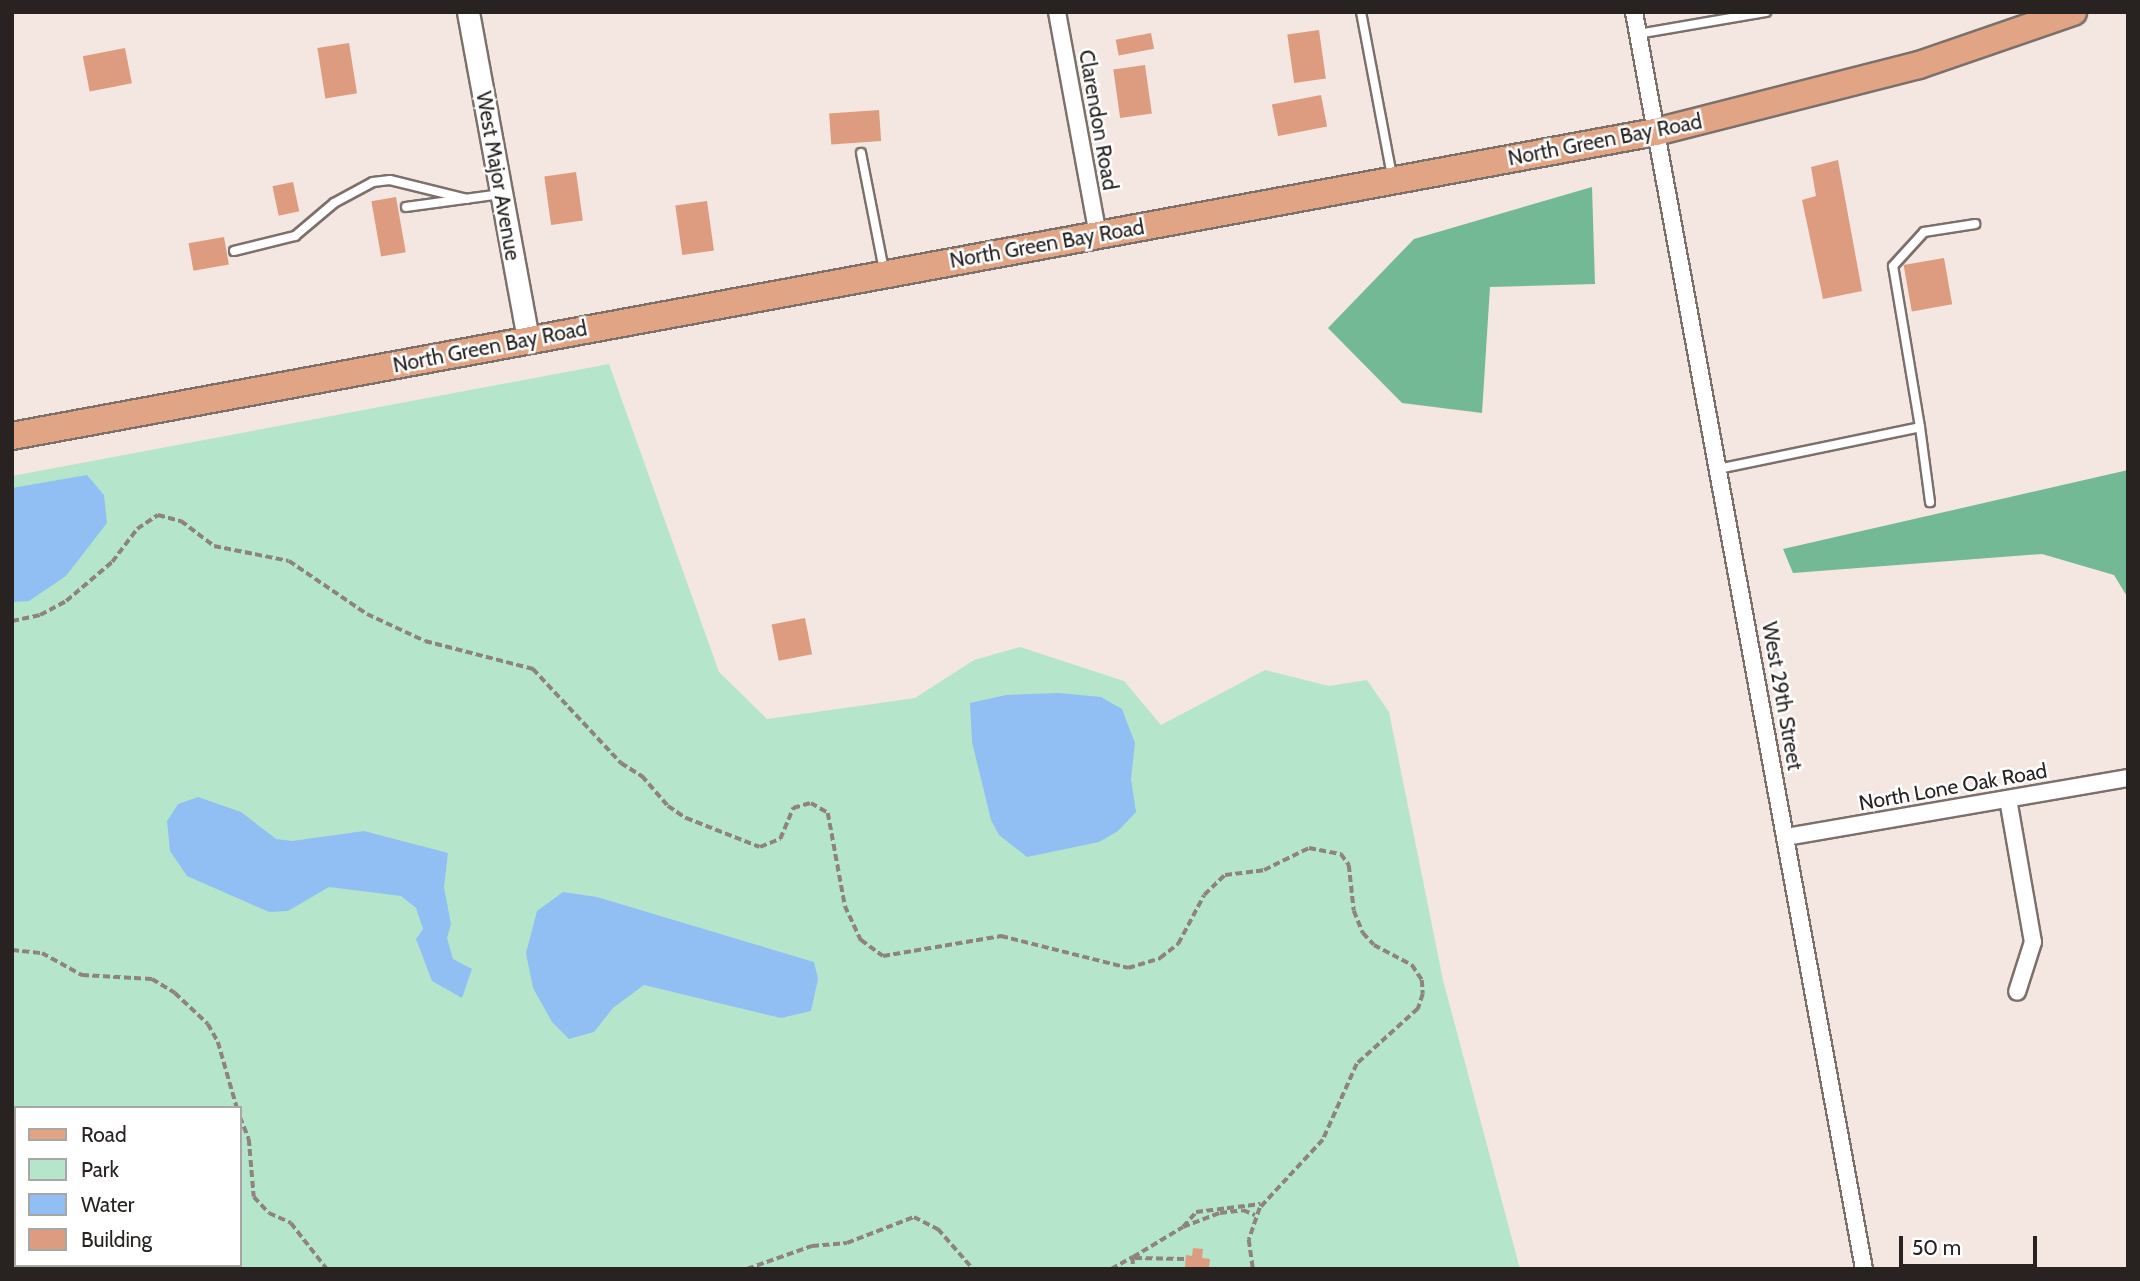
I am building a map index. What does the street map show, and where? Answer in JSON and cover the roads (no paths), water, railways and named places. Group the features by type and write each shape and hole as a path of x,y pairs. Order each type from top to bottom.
{"main road":[{"name":"North Green Bay Road","path":"12,436 1656,132 1885,75 2073,12"}],"street":[{"name":"West Major Avenue","path":"468,12 528,340"},
{"name":"Clarendon Road","path":"1057,12 1098,235"},
{"name":"West 29th Street","path":"1634,12 1864,1269"},
{"name":"North Lone Oak Road","path":"1786,837 2128,778"},
{"path":"2008,799 2032,942 2017,992"}],"lane":[{"path":"1361,12 1392,179"},
{"path":"1638,34 1766,12"},
{"path":"861,153 885,273"},
{"path":"234,251 295,236 334,203 373,182 390,180 467,199"},
{"path":"406,207 501,194"},
{"path":"1930,502 1893,266 1924,232 1975,224"},
{"path":"1718,469 1920,427"}],"water":[{"path":"87,475 104,495 107,523 66,576 29,601 12,602 12,488"},
{"path":"1059,693 1101,697 1122,709 1135,743 1131,779 1136,812 1118,831 1099,842 1027,857 999,835 991,820 972,742 970,703 1006,695"},
{"path":"198,797 241,812 276,839 292,841 364,831 448,853 444,887 451,924 447,938 453,959 472,969 462,998 432,981 416,939 423,929 416,908 401,896 329,887 288,911 269,912 187,876 170,851 167,821 178,804"},
{"path":"563,892 597,897 814,962 818,979 811,1011 781,1018 644,985 613,1008 594,1032 569,1039 552,1022 533,988 526,953 537,911"}]}
